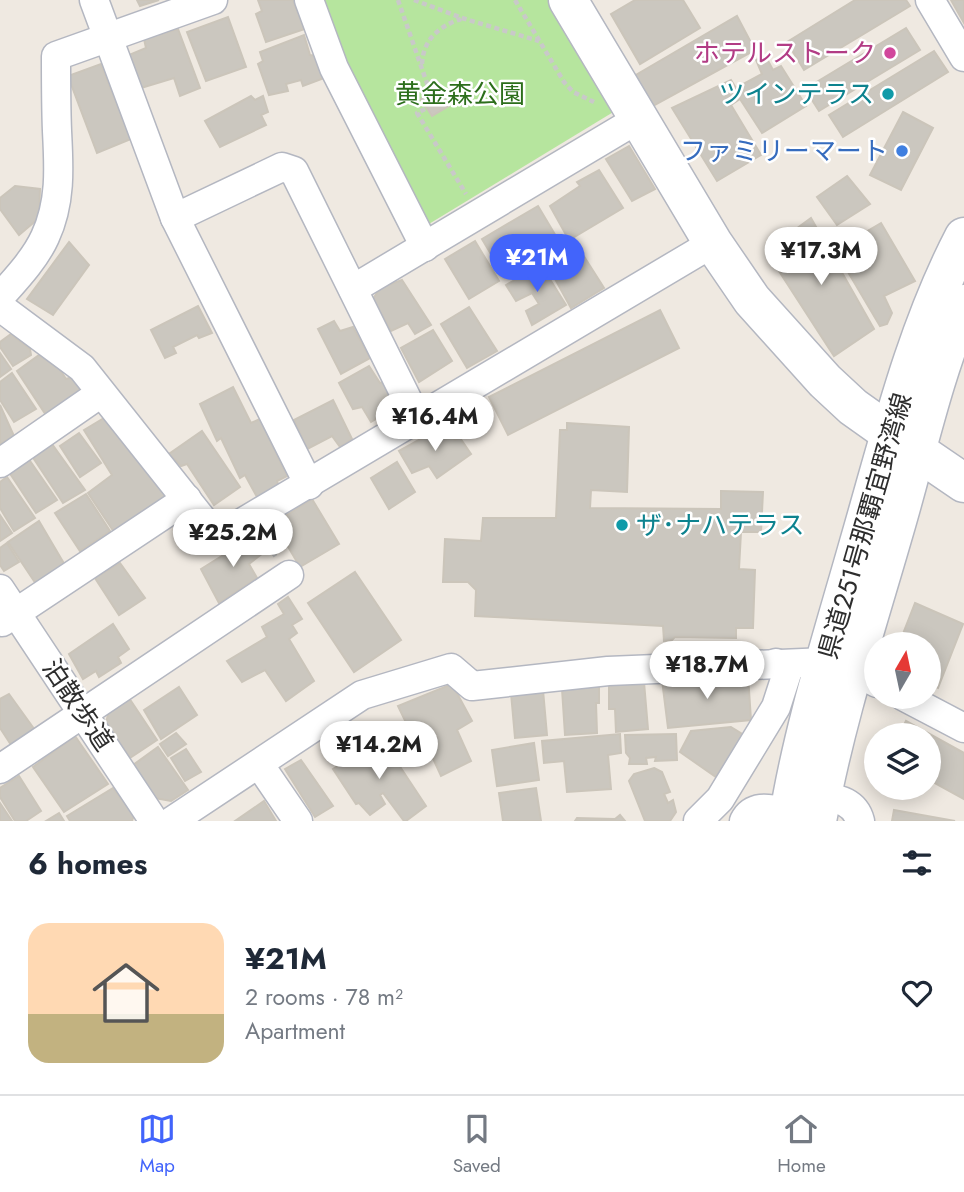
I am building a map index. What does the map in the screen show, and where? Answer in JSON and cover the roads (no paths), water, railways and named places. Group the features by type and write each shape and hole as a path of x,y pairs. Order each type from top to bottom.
{"main road":[{"path":"568,0 713,243 752,300 786,340 852,407 964,483"},
{"name":"県道251号那覇宜野湾線","path":"804,812 852,672 904,443 926,320 964,237"},
{"name":"県道251号那覇宜野湾線","path":"904,443 940,372 964,304"}],"street":[{"path":"94,0 175,218 309,485"},
{"path":"0,297 21,274 44,240 53,219 60,169 56,56 213,0"},
{"path":"309,0 334,68 425,247"},
{"path":"930,0 964,57"},
{"path":"353,289 639,119"},
{"path":"175,218 282,167 294,171 417,419"},
{"path":"0,307 82,368 210,529 228,531 713,243"},
{"path":"0,463 101,393"},
{"path":"8,618 187,499"},
{"path":"0,769 289,575"},
{"name":"泊散歩道","path":"0,589 8,618 84,713 154,821"},
{"path":"698,821 720,799 776,707 787,673 776,663"},
{"path":"172,821 362,695 451,668 472,687 608,671 776,663 852,672"},
{"path":"928,709 964,728"},
{"path":"258,764 298,821"},
{"path":"744,821 752,811 761,808 804,812 843,800 853,807 860,821"}],"place":[{"name":"ホテルストーク","path":"890,53"},
{"name":"ツインテラス","path":"888,94"},
{"name":"ファミリーマート","path":"902,151"},
{"name":"ザ･ナハテラス","path":"622,525"}],"park label":[{"name":"黄金森公園","path":"460,94"}]}
